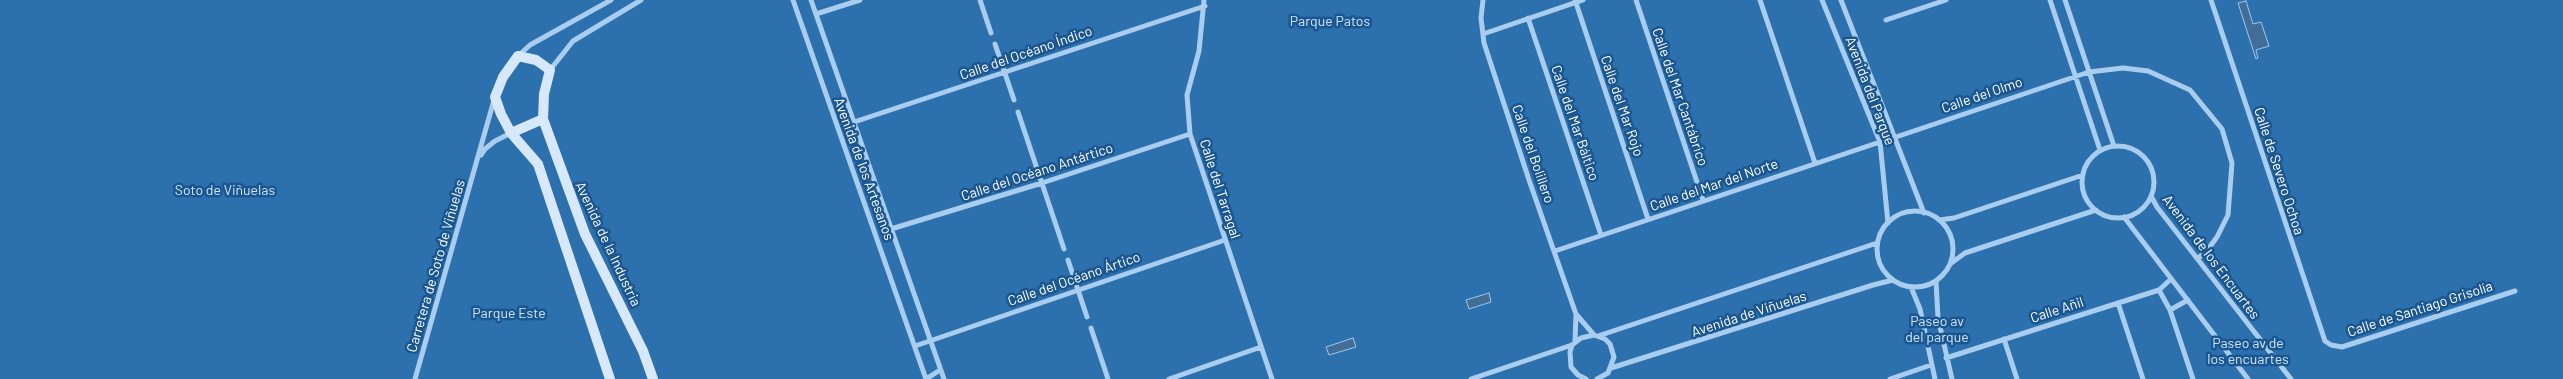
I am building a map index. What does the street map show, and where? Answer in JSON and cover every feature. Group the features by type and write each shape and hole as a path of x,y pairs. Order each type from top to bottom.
{"street":[{"path":"610,379 538,164 511,133 495,97 503,77 518,56 530,45 611,0"},
{"path":"511,133 543,119 544,94 550,70 573,41 641,0"},
{"name":"Avenida de los Artesanos","path":"793,0 926,379 940,370"},
{"name":"Avenida de los Artesanos","path":"811,0 944,379"},
{"path":"816,14 860,0"},
{"path":"980,0 991,33"},
{"name":"Calle del Bolillero","path":"1483,0 1481,18 1483,34 1529,180 1576,314"},
{"path":"1483,34 1575,1 1583,0"},
{"name":"Calle del Mar Cantábrico","path":"1636,0 1703,200"},
{"path":"1760,0 1816,163"},
{"name":"Avenida del Parque","path":"1822,0 1880,142 1888,223"},
{"name":"Avenida del Parque","path":"1841,0 1924,212"},
{"path":"1886,20 1946,0"},
{"path":"2050,0 2100,150"},
{"path":"2065,0 2114,146"},
{"name":"Calle de Severo Ochoa","path":"2210,0 2322,335 2332,346"},
{"name":"Calle del Mar Rojo","path":"1575,1 1648,219"},
{"name":"Calle del Océano Índico","path":"854,122 1205,3"},
{"name":"Calle del Tarragal","path":"1205,3 1199,51 1187,96 1190,134 1272,379"},
{"name":"Calle del Mar Báltico","path":"1528,18 1601,235"},
{"path":"995,44 1014,100"},
{"path":"518,56 536,60 550,70"},
{"name":"Calle del Olmo","path":"1896,137 2089,72 2123,68 2148,71 2190,90 2222,129 2232,163 2228,215 2212,245 2198,258"},
{"name":"Carretera de Soto de Viñuelas","path":"415,379 479,160 495,97"},
{"path":"1018,112 1064,249"},
{"name":"Avenida de la Industria","path":"543,119 585,234 642,351 653,379"},
{"name":"Carretera de Soto de Viñuelas","path":"479,160 485,149 511,133"},
{"name":"Calle del Océano Antártico","path":"891,229 1042,183 1190,134"},
{"name":"Calle del Mar del Norte","path":"1555,251 1880,142"},
{"path":"2114,146 2125,146 2144,156 2154,175 2151,196 2143,208 2124,217 2104,215 2096,210 2084,194 2083,175 2089,161 2100,150 2114,146"},
{"path":"1939,220 1954,218 2083,175"},
{"name":"Avenida de los Encuartes","path":"2151,196 2157,207 2291,379"},
{"path":"1950,264 1953,253 1952,239 1939,220 1924,212 1904,213 1888,223 1878,243 1880,264 1893,280 1912,287 1924,286 1936,281 1950,264 1965,252 2096,210"},
{"path":"2124,217 2248,379"},
{"name":"Calle del Océano Ártico","path":"931,341 1225,240"},
{"name":"Avenida de Viñuelas","path":"1574,343 1587,335 1596,335 1878,243"},
{"path":"1068,260 1087,317"},
{"name":"Calle Añil","path":"1946,358 2159,290 2172,279"},
{"name":"Avenida de Viñuelas","path":"1597,379 1872,285 1893,280"},
{"path":"1936,281 1938,318 1952,379"},
{"path":"1912,287 1920,309 1935,379"},
{"path":"2159,290 2170,310 2193,379"},
{"name":"Calle de Santiago Grisolía","path":"2332,346 2342,347 2514,291"},
{"path":"2170,310 2188,300"},
{"path":"2118,303 2143,379"},
{"path":"1576,314 1596,335 1605,339 1614,352 1609,374"},
{"path":"1576,314 1574,343 1569,359 1571,367 1583,379"},
{"path":"1091,328 1108,379"},
{"path":"2004,339 2018,379"},
{"path":"915,346 931,341"},
{"path":"1471,379 1574,343"},
{"path":"1169,379 1261,347"},
{"path":"1890,379 1931,365"}],"green space":[{"path":"0,0 2563,0 2563,379 0,379"}],"shaded area":[{"path":"2246,1 2253,24 2261,22 2269,46 2256,50 2258,58 2256,59 2238,3"},
{"path":"1489,293 1491,302 1469,309 1466,300"},
{"path":"1353,338 1356,347 1329,355 1326,347"}],"tunnel":[{"path":"991,33 995,44"},
{"path":"1014,100 1018,112"}],"park label":[{"name":"Parque Patos","path":"1330,21"},
{"name":"Soto de Viñuelas","path":"225,190"},
{"name":"Parque Este","path":"509,313"},
{"name":"Paseo av del parque","path":"1937,330"},
{"name":"Paseo av de los encuartes","path":"2248,352"}]}
